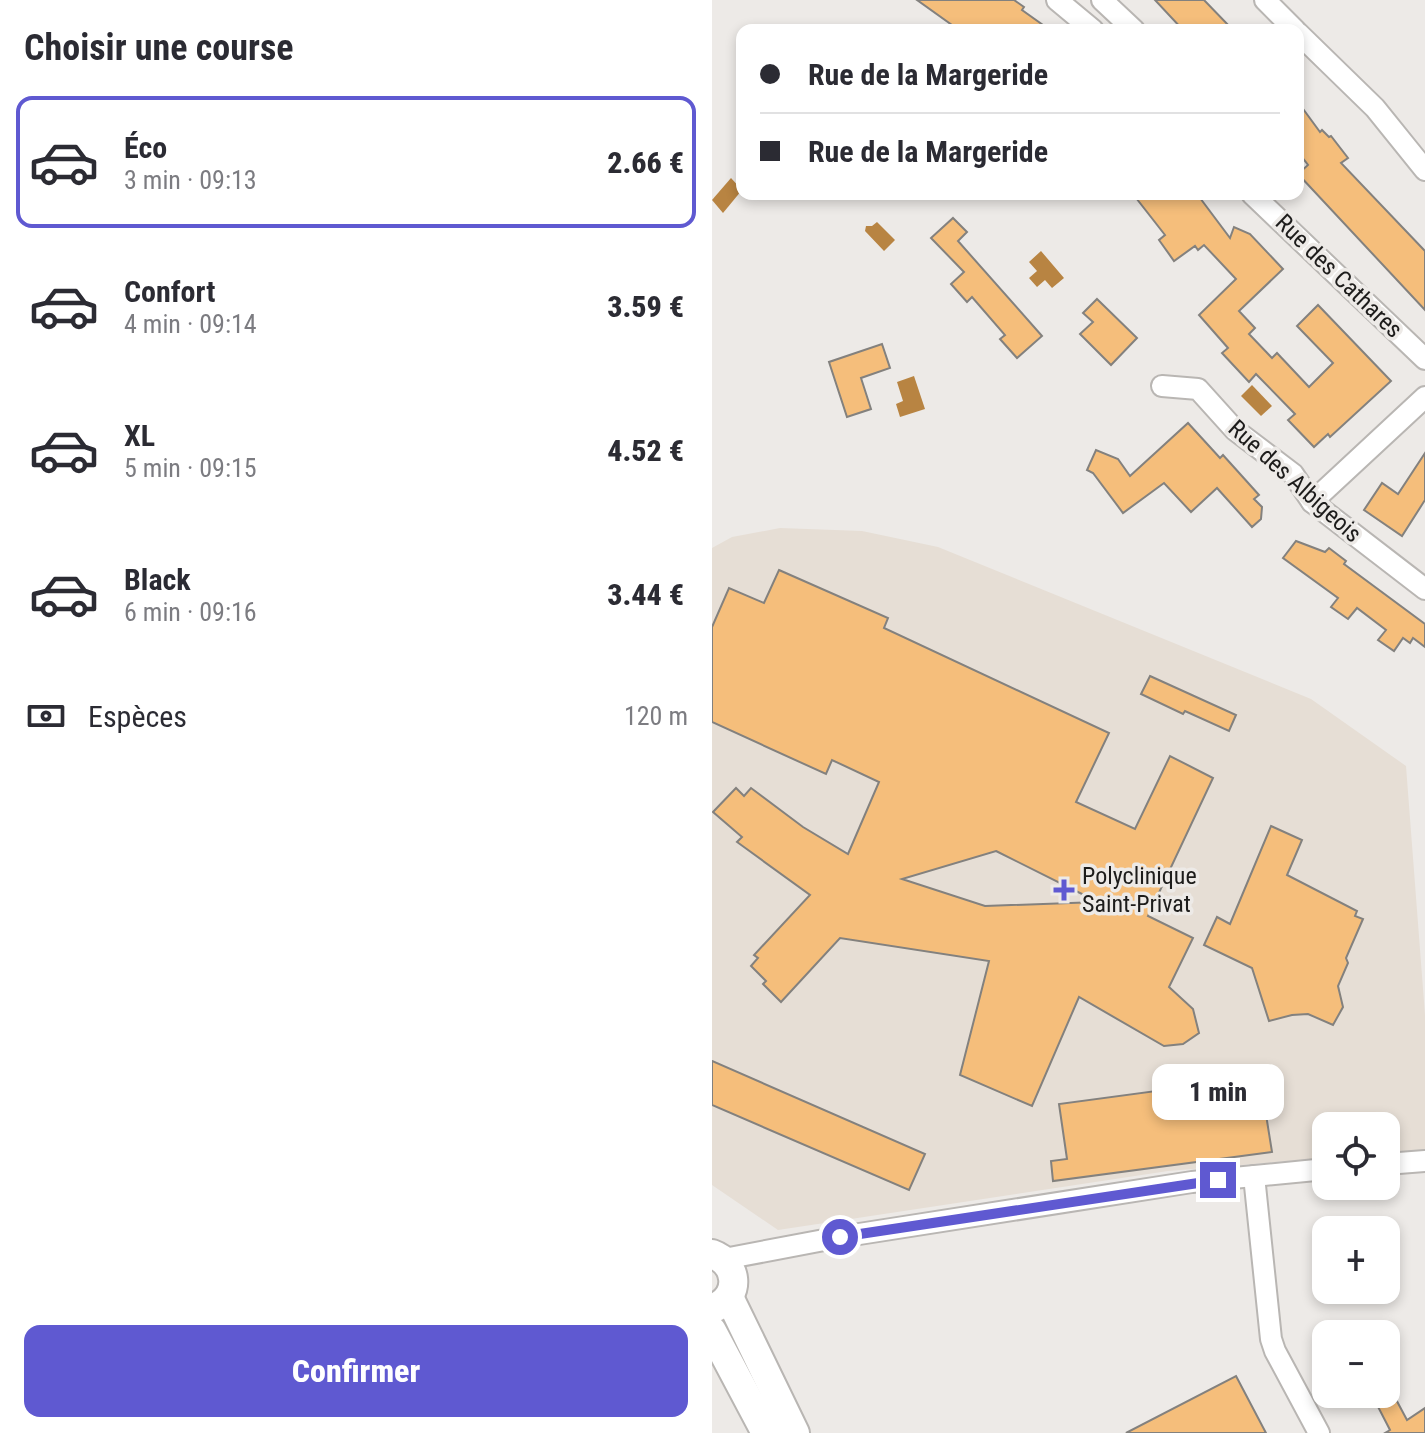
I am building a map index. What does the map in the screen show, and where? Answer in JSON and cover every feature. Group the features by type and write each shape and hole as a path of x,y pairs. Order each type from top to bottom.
{"street":[{"path":"1057,0 1086,24"},
{"path":"1102,0 1128,24"},
{"path":"1276,4 1291,24"},
{"path":"1304,39 1375,108 1425,170"},
{"name":"Rue des Cathares","path":"1258,200 1425,359"},
{"name":"Rue des Albigeois","path":"1162,386 1198,389 1235,430 1293,474 1312,502 1425,589"},
{"path":"1312,502 1425,397"},
{"path":"1400,1163 1425,1161"},
{"path":"795,1433 722,1280 779,1248 1192,1182 1312,1170"},
{"path":"1254,1176 1271,1339 1319,1433"},
{"path":"712,1331 766,1433"}],"shaded area":[{"path":"731,178 736,183 736,197 723,213 712,200"},
{"path":"877,222 895,240 884,251 865,231 866,226"},
{"path":"1041,251 1064,278 1052,288 1045,280 1037,287 1029,278 1037,271 1029,262"},
{"path":"914,376 925,409 900,417 896,404 903,401 897,382"},
{"path":"1252,385 1272,406 1261,416 1241,396"},
{"name":"Polyclinique Saint-Privat","path":"780,528 862,531 938,547 1311,699 1406,766 1425,1015 1425,1150 1400,1152 1400,1112 1312,1112 1312,1159 1168,1171 778,1230 712,1185 712,548 732,537"}],"building":[{"path":"917,0 1014,0 1042,24 951,24"},
{"path":"1155,0 1204,0 1227,24 1177,24"},
{"path":"1304,110 1320,132 1322,130 1331,136 1348,158 1341,163 1425,251 1425,310 1304,180 1304,169 1308,165 1304,160"},
{"path":"1138,200 1202,200 1230,238 1234,227 1250,234 1283,269 1239,311 1255,328 1249,334 1272,358 1277,353 1309,387 1333,363 1297,326 1318,305 1391,381 1330,437 1328,434 1314,447 1288,420 1295,414 1256,374 1249,382 1222,353 1228,348 1199,315 1236,279 1204,245 1198,250 1195,246 1174,261 1159,240 1165,235"},
{"path":"953,218 967,232 958,241 1042,336 1017,358 1000,339 1005,335 972,297 967,302 951,284 964,272 931,238"},
{"path":"1097,299 1137,338 1111,365 1080,334 1093,322 1083,313"},
{"path":"882,344 890,368 861,378 871,409 847,417 829,362"},
{"path":"1188,423 1220,458 1223,455 1259,495 1254,499 1262,507 1261,519 1252,527 1217,488 1191,512 1164,483 1123,513 1093,473 1087,470 1096,450 1118,459 1130,476"},
{"path":"1425,453 1425,500 1402,536 1364,510 1382,483 1398,494"},
{"path":"1296,541 1325,552 1329,548 1346,561 1344,564 1425,624 1425,647 1413,638 1410,643 1403,638 1394,651 1378,640 1386,630 1357,608 1348,619 1331,607 1338,598 1283,558"},
{"path":"779,570 888,618 884,628 1109,733 1076,802 1135,829 1170,756 1213,778 1148,916 1193,938 1169,987 1193,1009 1199,1033 1183,1044 1164,1046 1079,997 1032,1106 960,1075 989,961 840,938 781,1002 751,966 758,958 754,955 810,895 737,842 742,837 713,812 736,788 744,796 751,788 803,827 848,854 879,782 832,760 826,774 712,722 712,627 729,588 764,603","holes":["996,851 1098,902 985,906 902,879"]},
{"path":"1150,676 1236,715 1229,731 1141,694"},
{"path":"1271,826 1302,840 1287,875 1357,911 1355,916 1363,919 1338,986 1343,1007 1333,1025 1308,1014 1269,1021 1252,968 1204,945 1217,917 1230,924"},
{"path":"712,1061 925,1154 909,1190 712,1105"},
{"path":"1260,1077 1272,1152 1053,1181 1051,1161 1067,1159 1059,1104"},
{"path":"1236,1376 1266,1433 1126,1433"},
{"path":"1400,1407 1407,1420 1425,1408 1425,1433 1385,1433 1390,1430 1379,1408"}],"place":[{"name":"Polyclinique Saint-Privat","path":"1064,890"}],"route":[{"path":"840,1237 1218,1180"}]}
